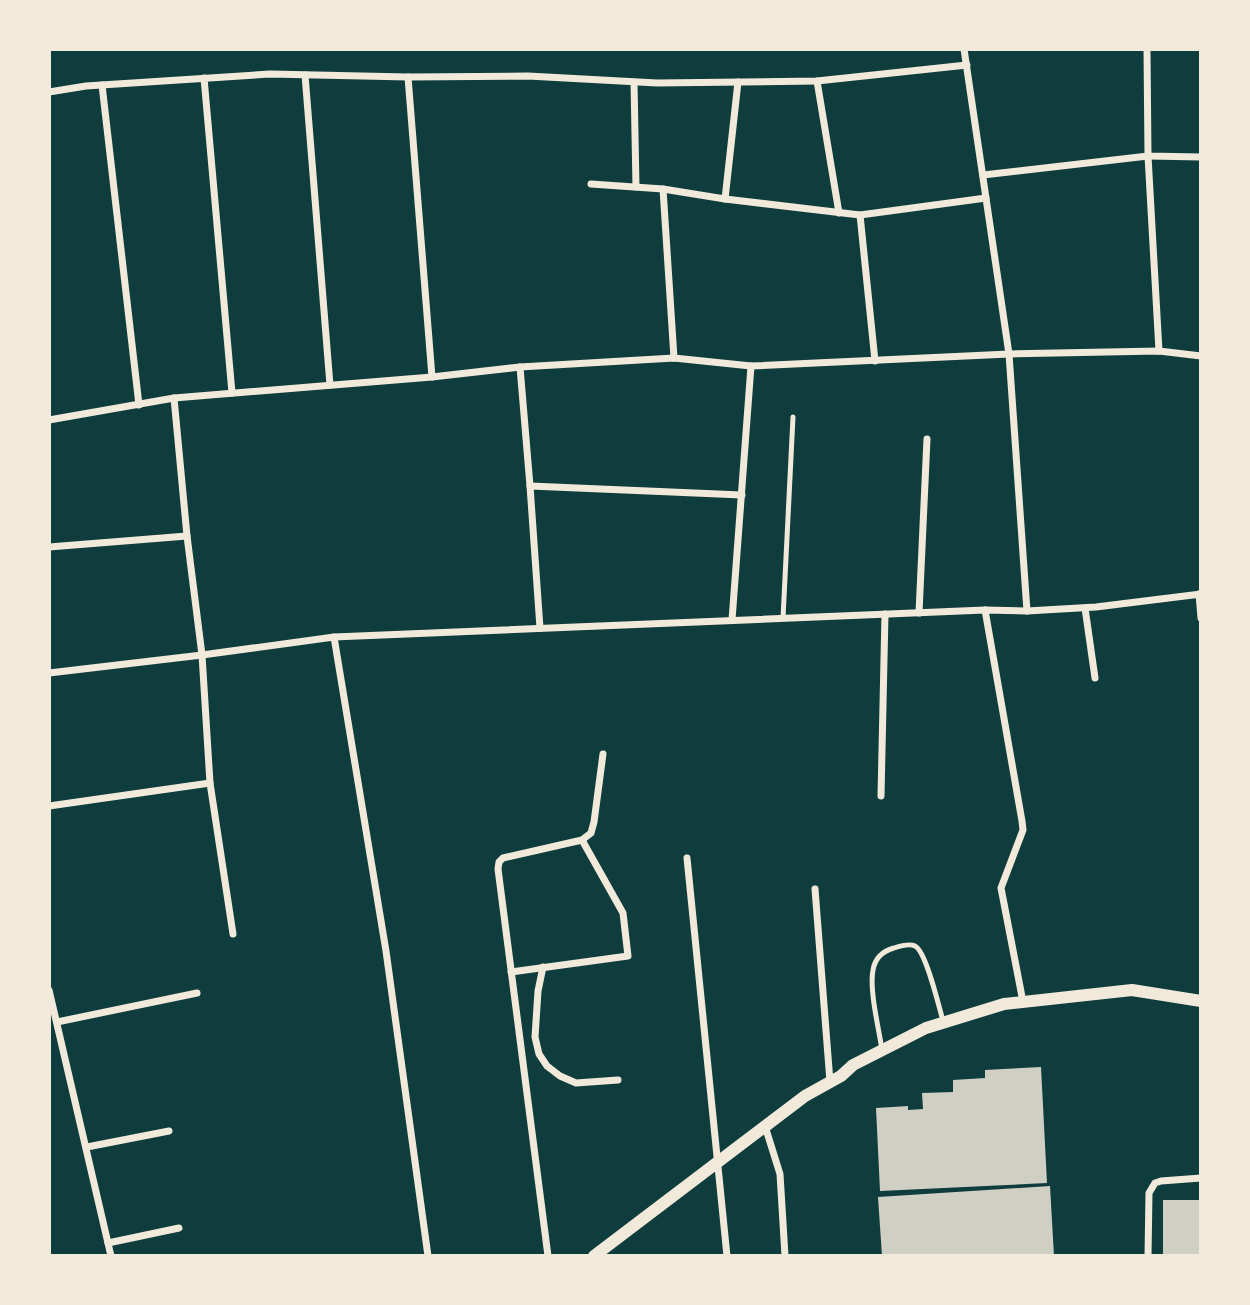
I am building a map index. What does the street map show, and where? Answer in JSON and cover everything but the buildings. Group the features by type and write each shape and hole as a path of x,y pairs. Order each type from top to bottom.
{"street":[{"path":"964,49 1009,354 1027,611"},
{"path":"1147,49 1148,156 1159,351"},
{"path":"49,92 102,85 270,74 528,76 634,82 817,81 967,65"},
{"path":"305,75 330,385"},
{"path":"408,77 432,377"},
{"path":"204,78 232,393"},
{"path":"817,81 839,212"},
{"path":"634,82 636,187"},
{"path":"725,199 738,82"},
{"path":"102,85 139,405"},
{"path":"983,176 1148,156 1201,157"},
{"path":"591,184 663,189 860,215 986,198"},
{"path":"663,189 674,358"},
{"path":"860,215 875,361"},
{"path":"49,421 174,398 432,377 520,367 674,358 751,366 1009,354 1159,351 1201,356"},
{"path":"733,620 751,366"},
{"path":"520,367 540,628"},
{"path":"174,398 202,655 210,783 233,934"},
{"path":"919,612 927,439"},
{"path":"530,486 742,495"},
{"path":"49,547 187,536"},
{"path":"49,673 334,637 919,612 1027,611 1085,608 1200,594 1201,618"},
{"path":"1085,608 1096,678"},
{"path":"985,610 1023,830 1001,888 1023,1002"},
{"path":"881,796 885,614"},
{"path":"334,637 386,951 428,1256"},
{"path":"548,1256 498,869 503,858 582,840 591,833 603,754"},
{"path":"49,806 210,783"},
{"path":"511,972 628,956 624,913 582,840"},
{"path":"687,858 727,1256"},
{"path":"815,889 830,1082"},
{"path":"543,967 538,991 535,1037 539,1054 547,1066 576,1083 618,1080"},
{"path":"49,990 111,1256"},
{"path":"594,1256 805,1096 841,1076 853,1065 926,1028 1004,1004 1132,990 1201,1001"},
{"path":"57,1022 197,993"},
{"path":"765,1126 780,1174 785,1256"},
{"path":"87,1147 169,1131"},
{"path":"1148,1256 1149,1193 1155,1183 1201,1178"},
{"path":"108,1243 179,1228"}],"lane":[{"path":"783,618 793,417"},
{"path":"883,1050 872,972 878,957 884,952 905,945 919,948 925,959 943,1023"}]}
